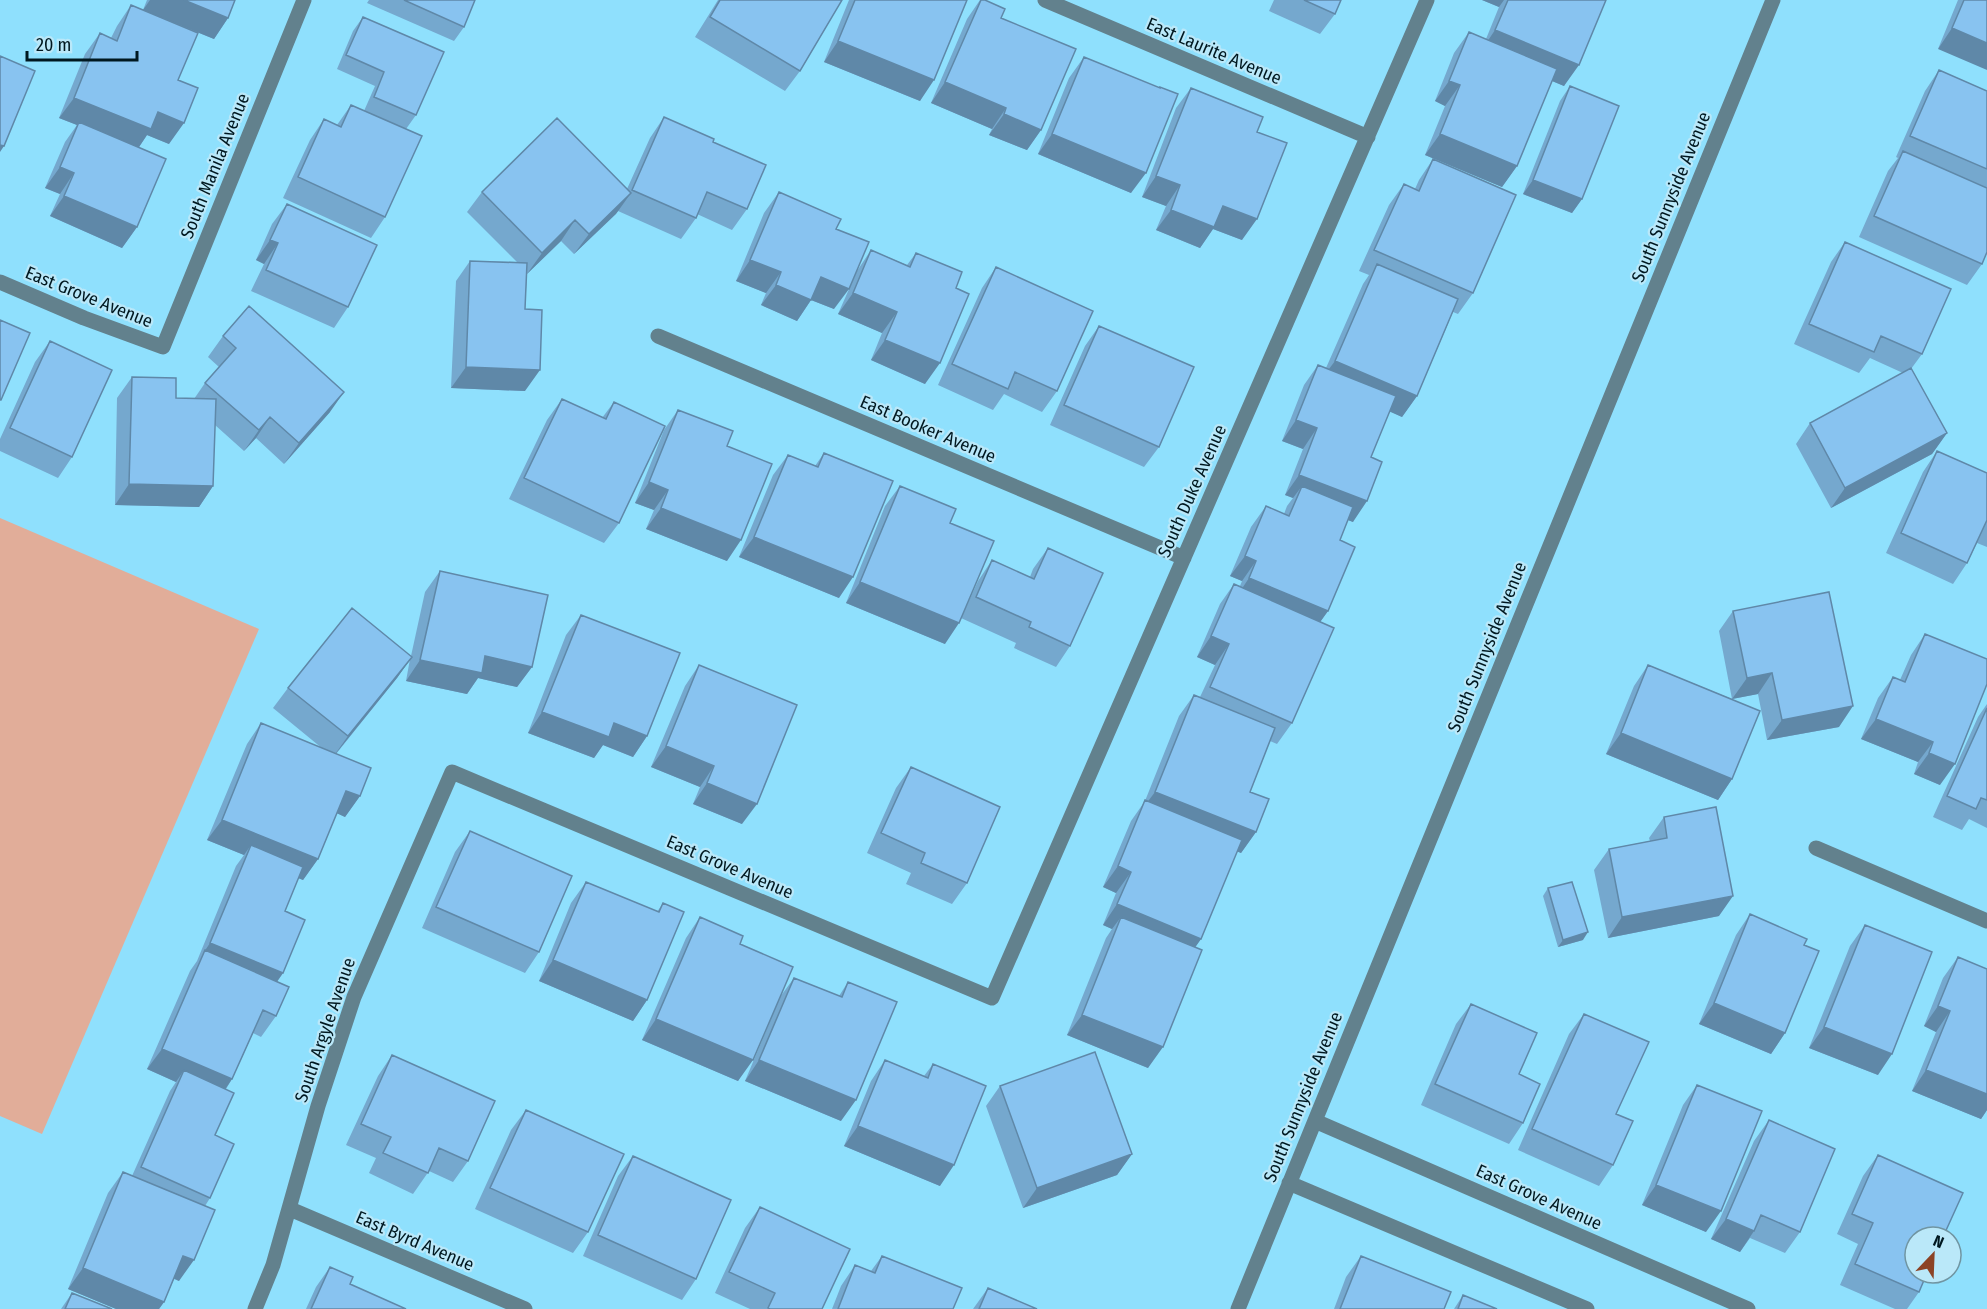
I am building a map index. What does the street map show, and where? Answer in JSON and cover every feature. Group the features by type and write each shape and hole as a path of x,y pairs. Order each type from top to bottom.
{"street":[{"name":"South Manila Avenue","path":"163,347 304,0"},
{"name":"East Laurite Avenue","path":"1045,0 1368,137"},
{"name":"South Duke Avenue","path":"992,998 1427,0"},
{"name":"South Sunnyside Avenue","path":"1238,1309 1773,0"},
{"name":"East Grove Avenue","path":"0,282 84,318 163,347"},
{"name":"East Booker Avenue","path":"658,336 1184,558"},
{"name":"East Grove Avenue","path":"452,772 992,998"},
{"name":"South Argyle Avenue","path":"255,1309 273,1265 318,1107 354,997 452,772"},
{"path":"1816,848 1987,921"},
{"name":"East Grove Avenue","path":"1315,1121 1748,1309"},
{"path":"1289,1183 1587,1309"},
{"name":"East Byrd Avenue","path":"290,1209 525,1309"}],"shaded area":[{"path":"0,518 259,629 42,1134 0,1116"}],"building":[{"path":"184,0 235,0 228,18"},
{"path":"404,0 475,0 464,27"},
{"path":"720,0 842,0 800,71 710,17"},
{"path":"855,0 967,0 934,80 838,41"},
{"path":"981,0 1005,9 1001,18 1076,49 1041,130 1004,114 1006,108 945,82"},
{"path":"1304,0 1341,0 1335,14"},
{"path":"1508,0 1606,0 1579,65 1495,30"},
{"path":"1964,0 1987,0 1987,43 1952,28"},
{"path":"131,5 198,33 178,80 198,88 184,123 158,112 151,129 74,98 100,33 117,41"},
{"path":"363,17 444,52 416,115 374,97 384,72 346,55"},
{"path":"1469,32 1557,69 1517,166 1440,134 1460,85 1449,81"},
{"path":"0,56 35,71 4,146 0,145"},
{"path":"1084,57 1178,94 1146,173 1052,134"},
{"path":"1939,70 1987,91 1987,169 1910,136"},
{"path":"1570,86 1619,106 1582,199 1533,180"},
{"path":"1191,88 1263,117 1257,132 1287,143 1257,219 1223,206 1214,227 1171,210 1180,185 1156,176"},
{"path":"351,105 422,136 385,217 298,177 324,119 341,127"},
{"path":"664,117 766,165 747,209 707,192 696,218 632,190"},
{"path":"557,118 631,193 589,234 575,220 542,253 482,192"},
{"path":"79,122 166,159 137,227 64,196 74,173 60,167"},
{"path":"1903,151 1987,188 1987,252 1982,264 1874,216"},
{"path":"1433,159 1516,195 1473,293 1374,250 1404,184 1419,191"},
{"path":"779,192 841,219 836,229 869,242 849,289 821,277 811,300 776,285 781,272 750,260"},
{"path":"287,204 377,245 348,307 266,270 278,243 270,240"},
{"path":"1845,242 1951,289 1922,354 1881,336 1874,352 1809,324"},
{"path":"871,250 910,267 916,253 962,272 956,288 969,294 940,363 885,340 897,312 853,293"},
{"path":"470,261 527,263 525,309 542,310 540,370 466,367"},
{"path":"1377,264 1458,299 1417,396 1335,361"},
{"path":"996,267 1093,311 1057,391 1015,372 1008,389 952,364"},
{"path":"249,306 344,392 299,443 270,417 259,430 205,383 236,348 223,336"},
{"path":"0,320 30,333 1,400 0,400"},
{"path":"1099,326 1194,367 1159,447 1064,405"},
{"path":"50,341 112,370 72,457 10,428"},
{"path":"1318,365 1396,396 1371,457 1382,462 1367,501 1299,475 1317,428 1296,420"},
{"path":"1911,368 1947,433 1845,488 1810,423"},
{"path":"132,377 176,378 176,398 216,399 213,486 129,484"},
{"path":"562,399 606,419 614,402 665,426 619,523 524,478"},
{"path":"678,410 733,431 727,446 772,464 741,540 661,508 668,490 649,482"},
{"path":"1937,451 1987,473 1987,520 1967,563 1901,533"},
{"path":"824,453 893,481 853,577 754,537 788,455 818,467"},
{"path":"900,486 956,509 950,523 994,541 959,623 860,582"},
{"path":"1302,486 1353,507 1340,540 1355,547 1328,611 1249,578 1256,561 1245,556 1266,506 1289,516"},
{"path":"1048,548 1103,573 1070,646 1029,627 1031,622 976,597 992,560 1034,579"},
{"path":"440,571 548,595 532,667 485,656 482,673 420,660"},
{"path":"1234,584 1334,628 1292,723 1210,687 1229,644 1211,636"},
{"path":"1829,592 1853,706 1782,720 1772,673 1747,678 1733,611"},
{"path":"352,608 412,657 348,736 288,688"},
{"path":"581,615 680,653 647,736 614,723 609,737 542,712"},
{"path":"1925,634 1987,659 1987,684 1955,764 1929,753 1933,742 1876,719 1893,677 1905,682"},
{"path":"699,665 797,705 757,804 707,783 714,766 666,746"},
{"path":"1648,665 1760,711 1732,779 1621,733"},
{"path":"1194,695 1275,728 1250,792 1269,799 1256,832 1155,792"},
{"path":"1987,708 1987,800 1981,798 1976,809 1947,796"},
{"path":"261,723 371,768 360,796 346,791 318,859 222,820"},
{"path":"911,767 1000,807 967,883 921,863 925,853 881,833"},
{"path":"1145,800 1242,840 1201,939 1117,904 1131,872 1118,866"},
{"path":"1716,807 1733,896 1622,917 1609,849 1667,838 1664,817"},
{"path":"470,831 572,876 539,952 436,907"},
{"path":"251,845 303,867 285,911 305,920 283,973 210,943"},
{"path":"586,882 659,912 663,903 684,912 647,1000 553,960"},
{"path":"1572,882 1588,932 1563,940 1548,888"},
{"path":"1750,914 1807,939 1804,945 1819,951 1785,1033 1714,1003"},
{"path":"700,917 743,936 740,944 793,967 753,1060 656,1019"},
{"path":"1121,917 1202,950 1163,1047 1082,1015"},
{"path":"1865,925 1932,952 1892,1054 1824,1027"},
{"path":"205,950 289,987 276,1016 263,1010 232,1079 162,1049"},
{"path":"1958,957 1987,969 1987,1094 1926,1070 1950,1011 1938,1006"},
{"path":"794,978 842,997 848,982 897,1002 856,1100 759,1060"},
{"path":"1471,1004 1537,1033 1519,1074 1540,1084 1523,1123 1435,1084"},
{"path":"1584,1014 1649,1042 1616,1114 1633,1121 1613,1165 1532,1129"},
{"path":"1095,1052 1132,1154 1037,1188 1000,1086"},
{"path":"392,1055 495,1101 468,1161 439,1148 428,1173 383,1153 391,1137 361,1124"},
{"path":"885,1060 928,1078 933,1064 986,1086 954,1165 858,1126"},
{"path":"184,1070 234,1093 215,1135 234,1144 210,1198 141,1167"},
{"path":"1697,1085 1762,1111 1721,1211 1656,1185"},
{"path":"526,1110 624,1154 588,1232 490,1188"},
{"path":"1769,1120 1835,1149 1800,1232 1761,1215 1754,1231 1726,1219"},
{"path":"1878,1155 1963,1193 1948,1225 1903,1225 1903,1285 1855,1264 1873,1223 1852,1214"},
{"path":"633,1156 731,1200 696,1279 598,1235"},
{"path":"123,1172 215,1210 194,1260 183,1256 164,1302 83,1268"},
{"path":"760,1207 850,1249 822,1309 770,1309 768,1308 775,1293 729,1272"},
{"path":"882,1256 962,1288 953,1309 838,1309 855,1265 875,1273"},
{"path":"1361,1256 1451,1292 1444,1309 1340,1309"},
{"path":"330,1267 353,1277 350,1284 406,1309 311,1309"},
{"path":"1903,1285 1922,1285 1919,1292"},
{"path":"988,1288 1037,1309 979,1309"},
{"path":"72,1293 112,1309 65,1309"},
{"path":"1463,1295 1497,1309 1458,1309"}]}
